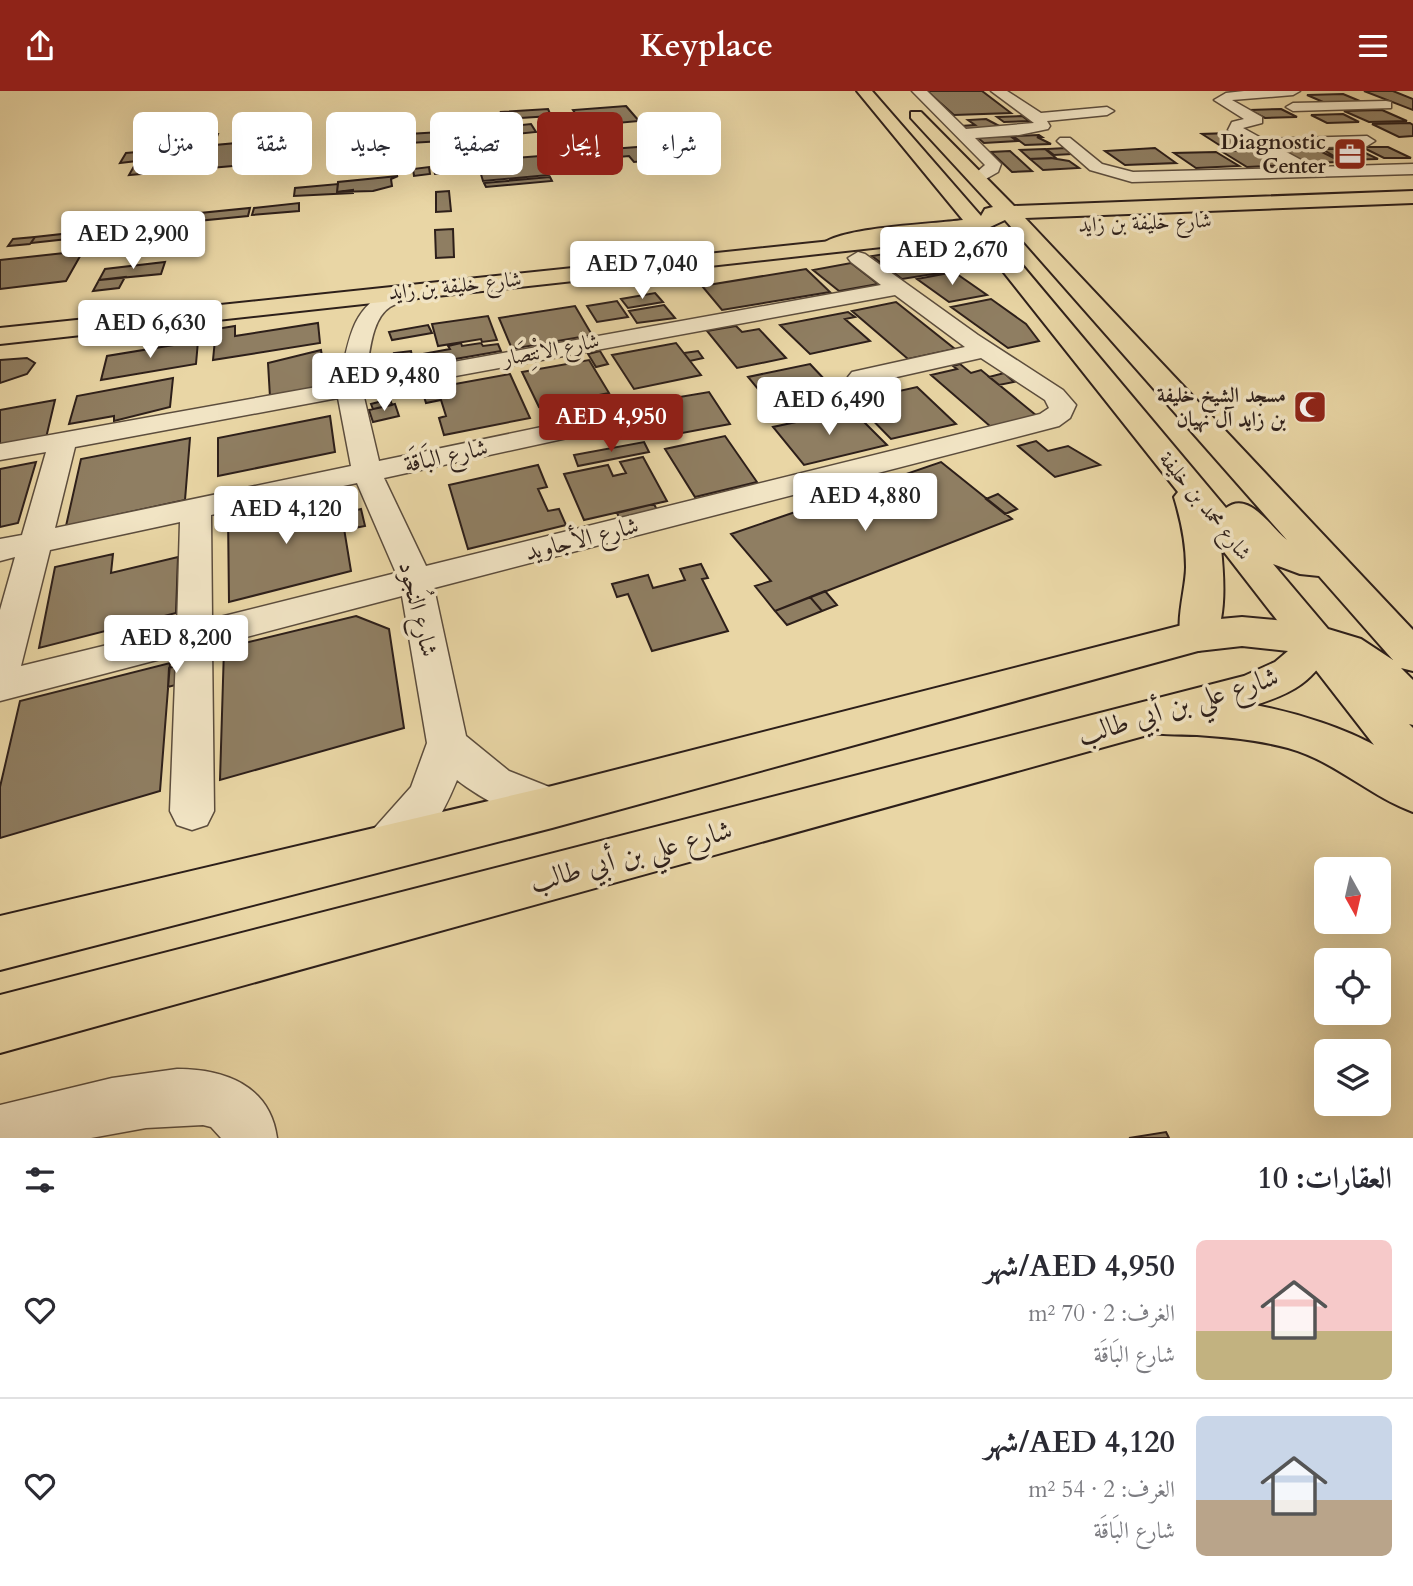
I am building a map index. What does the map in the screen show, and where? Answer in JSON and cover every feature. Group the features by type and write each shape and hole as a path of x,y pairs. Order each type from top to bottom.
{"main road":[{"name":"شارع محمد بن خليفة","path":"864,91 905,139 931,192 997,222 1072,281 1413,656"},
{"name":"شارع محمد بن خليفة","path":"903,101 982,184 1014,267 1187,485 1413,760"},
{"path":"905,139 931,151 1078,310 1110,335 1130,345"},
{"path":"982,184 1058,202 1150,207"},
{"path":"931,192 902,230 966,248 1014,267"},
{"name":"شارع خليفة بن زايد","path":"0,319 1150,207 1413,197"},
{"path":"832,246 883,233 997,222 1184,211 1215,204"},
{"name":"شارع خليفة بن زايد","path":"997,222 1075,234 1413,213"},
{"name":"شارع خليفة بن زايد","path":"0,336 832,246 902,230"},
{"path":"1072,281 1075,234"},
{"path":"1111,390 1139,406 1162,424 1276,551 1336,572 1339,618 1315,642"},
{"path":"1187,485 1195,508 1205,556 1205,591 1198,636"},
{"name":"شارع علي بن أبي طالب","path":"0,943 552,807 1198,636 1245,631 1279,633 1315,642 1307,659 1297,670 1252,690 0,1024"},
{"path":"1315,642 1335,645 1361,656 1385,676 1413,708"},
{"path":"1153,717 1234,718 1298,731 1350,753 1413,792"}],"street":[{"path":"919,91 993,164 982,184"},
{"path":"964,134 1036,129 1044,125 998,91"},
{"path":"1293,91 1222,99 1256,118 1255,122 1237,125 1234,129 1311,172"},
{"path":"1345,91 1404,113"},
{"path":"1293,107 1385,105"},
{"path":"1038,118 1107,111"},
{"path":"1065,141 1096,167 1125,176 1413,169"},
{"path":"1260,144 1367,141"},
{"name":"شارع الأجاويد","path":"0,686 1035,424 1061,412 1063,405 1054,395 895,289 858,258"},
{"name":"شارع الانْتِصَار","path":"0,452 895,289"},
{"path":"321,300 351,306 367,318 381,303 408,291"},
{"name":"شارع النُجود","path":"367,318 351,388 352,414 367,472 416,581 447,743 443,769 431,796 412,823 386,848"},
{"path":"861,377 984,350"},
{"name":"شارع البَاقَة","path":"0,551 604,422"},
{"path":"0,675 63,440"},
{"path":"192,811 196,509"},
{"path":"447,743 466,765 489,783 519,797 552,807"},
{"path":"0,1133 74,1114 187,1097 220,1100 240,1116 249,1138"}],"building":[{"path":"927,91 982,91 1011,113 954,115"},
{"path":"1364,91 1393,91 1413,99 1413,110"},
{"path":"1343,94 1367,104 1330,105 1307,95"},
{"path":"626,106 637,121 623,122 623,112 573,110"},
{"path":"548,109 549,112 537,112 537,117 523,118 523,112 501,112"},
{"path":"1281,109 1297,117 1265,118 1249,110"},
{"path":"1382,110 1407,121 1369,122 1344,111"},
{"path":"1343,114 1359,122 1327,123 1311,115"},
{"path":"1022,116 1029,121 1004,122 997,117"},
{"path":"986,119 1005,129 971,133 960,126 975,125 968,120"},
{"path":"531,124 536,132 523,133 523,125"},
{"path":"1372,124 1413,125 1413,136 1399,137"},
{"path":"430,133 430,142 416,143 416,134"},
{"path":"1230,133 1253,147 1224,148 1202,134"},
{"path":"1010,136 1017,141 984,143 977,137"},
{"path":"1013,136 1042,137 1037,137 1051,144 1025,145"},
{"path":"232,143 232,166 218,167 218,145"},
{"path":"637,147 637,162 629,156 623,157 623,148"},
{"path":"1362,147 1388,147 1411,158 1384,158"},
{"path":"1066,148 1074,154 1054,155 1046,149"},
{"path":"1155,148 1176,163 1125,165 1105,151"},
{"path":"1045,149 1056,158 1030,159 1020,150"},
{"name":"Diagnostic Center","path":"1322,149 1357,149 1378,159 1341,160"},
{"path":"1263,150 1291,165 1247,167 1221,151"},
{"path":"1318,150 1342,162 1301,163 1279,151"},
{"path":"1010,151 1032,171 1012,172 991,152"},
{"path":"133,152 133,161 120,163 126,153"},
{"path":"1216,152 1239,166 1196,168 1174,153"},
{"path":"537,156 537,175 549,175 483,181 481,175 523,175 523,157"},
{"path":"1030,159 1069,161 1079,168 1043,170"},
{"path":"429,167 430,174 414,176 416,169"},
{"path":"398,176 391,179 392,186 373,191 337,192 338,182"},
{"path":"550,177 552,181 486,187 484,183"},
{"path":"338,184 337,192 353,190 353,193 294,196 295,188"},
{"path":"449,191 451,211 436,212 436,192"},
{"path":"299,203 299,211 252,215 254,208"},
{"path":"250,208 248,216 156,225 160,217"},
{"path":"143,225 139,234 103,238 108,228"},
{"path":"453,229 454,257 436,258 435,230"},
{"path":"89,231 86,237 31,243 35,237"},
{"path":"35,237 30,244 8,246 13,239"},
{"path":"915,249 946,272 902,279 872,256"},
{"path":"83,251 66,281 0,289 0,260"},
{"path":"165,262 161,274 99,280 105,269"},
{"path":"851,263 878,284 839,291 813,270"},
{"path":"806,269 830,292 722,310 702,286"},
{"path":"954,272 987,295 949,302 917,279"},
{"path":"125,277 119,288 93,291 99,280"},
{"path":"655,293 663,302 628,308 621,299"},
{"path":"991,299 1026,324 1039,341 1008,348 951,307"},
{"path":"617,301 628,317 597,322 587,306"},
{"path":"896,302 955,349 908,359 852,311"},
{"path":"664,305 675,318 637,323 629,311"},
{"path":"575,306 592,335 512,349 499,318"},
{"path":"848,312 855,317 845,319 870,341 810,354 780,325"},
{"path":"488,316 497,340 482,342 481,339 438,346 432,324"},
{"path":"318,323 320,343 213,360 216,329 235,326 235,336"},
{"path":"428,325 432,333 392,340 389,332"},
{"path":"736,326 742,332 759,329 786,358 737,368 707,331"},
{"path":"198,341 196,364 101,380 107,356"},
{"path":"461,343 462,346 498,344 501,351 398,369 394,353 411,351 412,356 450,349 448,346"},
{"path":"676,343 701,375 634,389 612,355"},
{"path":"321,350 327,386 270,397 268,363"},
{"path":"600,351 608,364 596,367 588,354"},
{"path":"698,351 703,358 690,361 684,353"},
{"path":"27,358 35,363 27,374 0,383 0,360"},
{"path":"589,360 609,393 539,407 522,372"},
{"path":"810,364 842,398 825,402 831,409 793,417 788,411 778,413 748,377"},
{"path":"960,364 971,373 981,370 1037,416 991,427 931,375 957,369 953,366"},
{"path":"1004,373 1014,382 999,385 989,377"},
{"path":"510,374 530,418 444,435 439,418 446,416 441,400 426,403 422,390"},
{"path":"173,378 170,407 114,421 114,416 69,424 77,396"},
{"path":"917,387 956,424 891,439 854,401"},
{"path":"709,392 730,424 661,437 644,403"},
{"path":"390,399 392,405 373,409 371,404"},
{"path":"55,400 46,438 0,447 0,410"},
{"path":"395,404 399,416 373,422 369,410"},
{"path":"852,410 887,445 804,465 773,427"},
{"path":"330,416 335,452 218,476 218,438"},
{"path":"725,436 757,482 695,497 665,449"},
{"path":"190,438 185,500 66,526 81,459"},
{"path":"1036,441 1048,451 1068,446 1100,465 1055,477 1018,446"},
{"path":"644,442 649,452 578,466 574,455"},
{"path":"643,457 667,501 584,520 564,474 608,465 613,476 626,473 620,462"},
{"path":"36,462 18,523 0,527 0,469"},
{"path":"941,462 1012,519 775,611 755,586 771,581 731,534"},
{"path":"538,465 547,487 538,489 548,511 559,509 566,525 468,549 449,485"},
{"path":"338,492 351,571 229,602 228,516"},
{"path":"998,494 1017,509 1005,514 986,499"},
{"path":"654,504 657,510 620,519 617,513"},
{"path":"361,509 365,526 344,530 341,514"},
{"path":"113,554 111,573 178,557 176,613 39,648 55,567"},
{"path":"701,564 708,578 702,579 728,631 652,651 628,594 617,597 612,584 648,575 653,588 685,580 680,569"},
{"path":"825,591 837,605 822,611 810,597"},
{"path":"810,597 822,611 787,625 775,611"},
{"path":"356,616 389,629 404,728 220,780 224,648"},
{"path":"170,663 160,791 0,838 0,787 20,701"},
{"path":"184,664 183,683 168,687 169,668"},
{"path":"1166,1132 1169,1138 1129,1138"}],"place":[{"name":"Diagnostic Center","path":"1350,154"},
{"name":"مسجد الشيخ خليفة بن زايد آل نهيان","path":"1310,407"}]}
